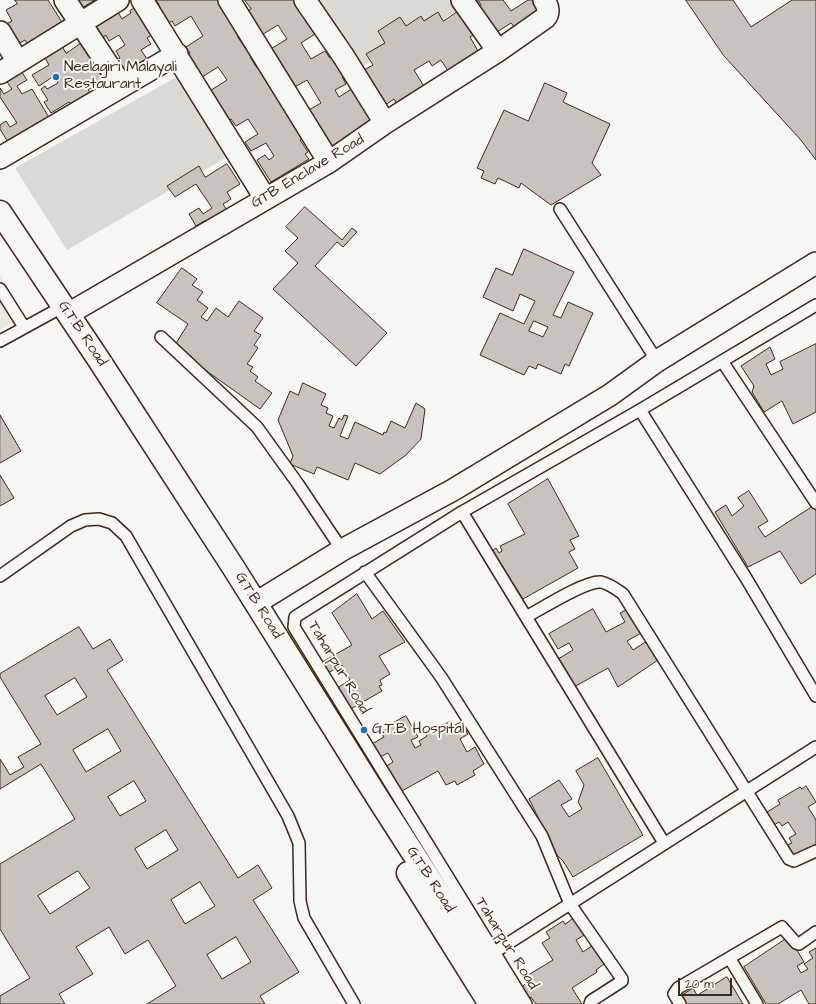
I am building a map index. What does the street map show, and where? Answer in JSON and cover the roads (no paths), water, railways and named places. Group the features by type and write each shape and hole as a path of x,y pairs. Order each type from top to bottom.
{"main road":[{"name":"G.T.B Road","path":"0,212 116,408 490,1004"},
{"name":"G.T.B Road","path":"0,231 61,313 256,603 510,1004"}],"street":[{"path":"65,0 122,86"},
{"path":"0,73 118,0"},
{"path":"142,0 177,54 265,198"},
{"path":"229,0 329,162"},
{"path":"305,0 344,57 385,123"},
{"path":"462,0 498,51"},
{"name":"GTB Enclave Road","path":"61,313 329,162 385,123 498,51 545,18 548,9 544,0"},
{"path":"0,32 18,62"},
{"path":"0,158 177,54"},
{"path":"256,603 342,550 460,486 610,395 656,361 816,263"}],"lane":[{"path":"560,209 656,361"},
{"path":"0,289 24,327"},
{"name":"Taharpur Road","path":"526,1004 493,953 294,627 295,617 462,512 815,308"},
{"path":"0,341 24,327 61,313"},
{"path":"161,337 257,427 298,484 342,550"},
{"path":"722,361 816,503"},
{"path":"640,410 746,578 816,696"},
{"path":"462,512 664,843"},
{"path":"0,576 72,526 85,520 99,519 112,523 126,536 288,816 299,843 300,901 304,918 354,1004"},
{"path":"365,572 441,677 542,836 570,904 622,979 622,981 591,1001 590,1004"},
{"path":"526,617 586,585 600,582 613,586 623,594 789,859 794,861 816,851"},
{"path":"493,953 816,747"},
{"path":"680,1004 674,994 678,988 730,959 782,927 796,943 799,944 816,932"},
{"path":"730,959 757,1004"}],"place":[{"name":"Neelagiri Malayali Restaurant","path":"56,77"},
{"name":"G.T.B Hospital","path":"364,730"}]}
